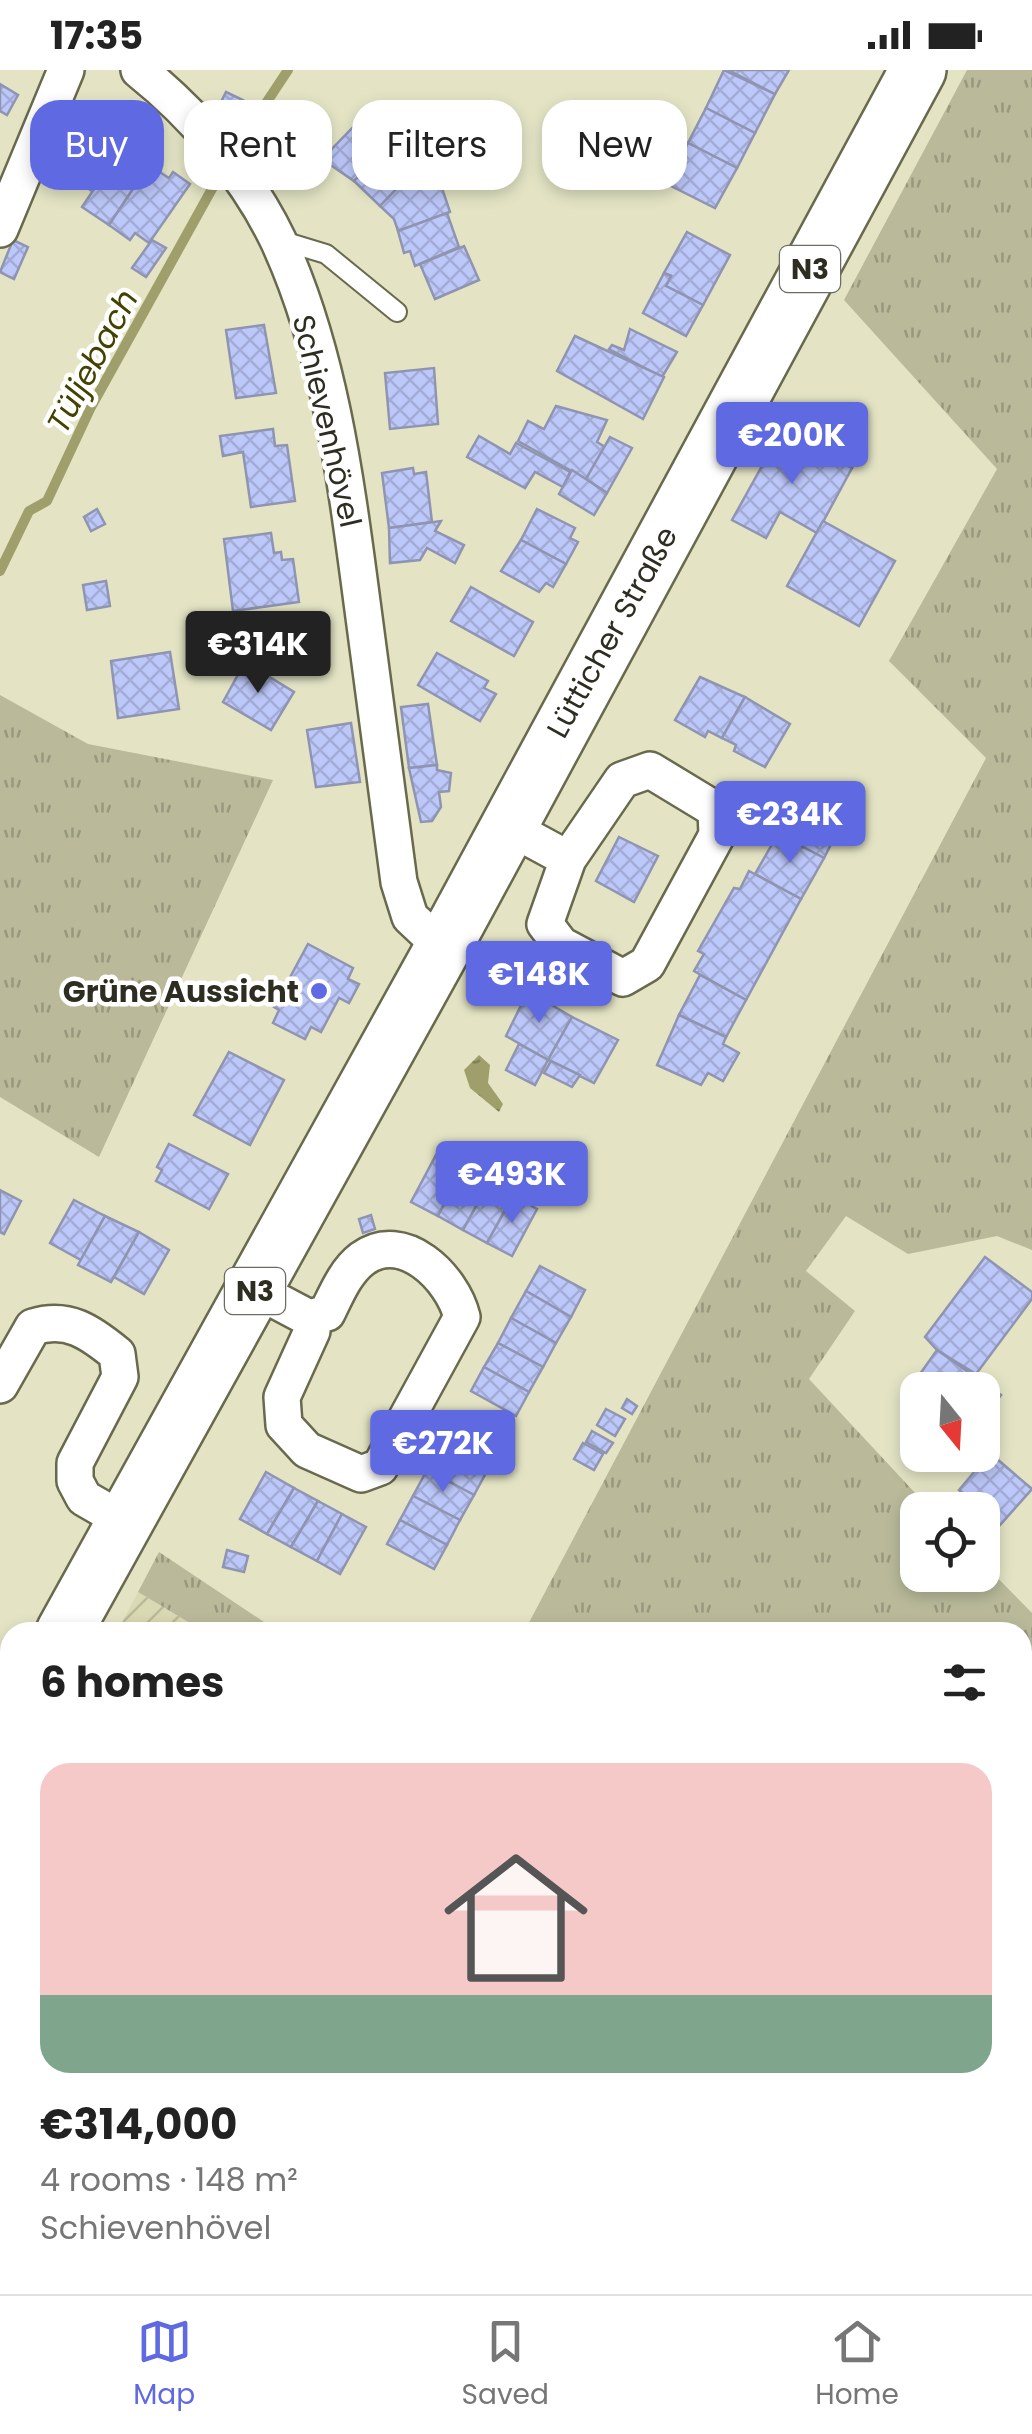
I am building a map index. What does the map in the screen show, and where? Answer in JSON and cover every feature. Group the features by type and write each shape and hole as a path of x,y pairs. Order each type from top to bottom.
{"main road":[{"name":"Lütticher Straße","path":"74,1622 124,1522 256,1290 918,70"}],"street":[{"path":"0,229 66,70"},
{"name":"Schievenhövel","path":"139,70 228,160 277,239 318,357 346,481 399,882 410,918 443,948"},
{"path":"650,770 716,810 717,835 647,964 623,978 561,945 545,924 568,859 622,780 650,770"},
{"path":"506,826 568,859"},
{"path":"256,1290 310,1318 327,1313 344,1279 363,1258 392,1250 433,1266 456,1292 462,1317 380,1467 361,1474 307,1450 284,1426 282,1397 312,1332 310,1318"},
{"path":"0,1384 33,1327 55,1320 88,1331 117,1354 120,1377 75,1463 75,1481 84,1498 124,1522"}],"lane":[{"path":"277,239 326,254 397,312"}],"shaded area":[{"path":"138,1592 188,1622 122,1622"}],"green space":[{"path":"967,70 1032,70 1032,1250 997,1236 908,1254 846,1216 806,1271 855,1311 809,1379 914,1492 900,1492 900,1592 1000,1592 1000,1580 1032,1613 1032,1622 529,1622 986,758 889,661 997,469 844,300"},
{"path":"0,695 88,744 273,780 99,1157 0,1097"},
{"path":"159,1552 264,1622 188,1622 138,1592"}],"water":[{"path":"479,1055 490,1065 488,1083 503,1104 499,1112 470,1088 464,1070"}],"building":[{"path":"724,70 775,94 755,133 706,108"},
{"path":"728,70 789,70 775,94"},
{"path":"0,84 18,95 7,115 0,111"},
{"path":"226,92 243,100 222,100"},
{"path":"706,108 755,133 737,168 688,143"},
{"path":"352,128 352,180 332,166 332,149"},
{"path":"687,145 737,168 715,208 679,190 687,190"},
{"path":"173,172 184,180 186,190 149,243 135,233 130,240 109,225 132,190 164,190 164,175 169,178"},
{"path":"94,190 132,190 109,225 82,207"},
{"path":"363,190 396,190 380,206"},
{"path":"396,190 443,190 450,212 398,231 394,219 380,206"},
{"path":"447,213 459,247 415,266 410,251 404,253 398,231"},
{"path":"687,232 730,255 703,305 666,286 671,276 664,273"},
{"path":"13,240 28,247 14,279 0,272"},
{"path":"152,240 166,248 146,277 132,268"},
{"path":"464,246 479,280 435,299 420,264"},
{"path":"664,273 671,276 666,286 703,305 686,336 643,313"},
{"path":"264,325 276,393 236,398 226,330"},
{"path":"630,329 677,352 662,377 609,349 612,345 624,350"},
{"path":"575,336 664,377 643,419 557,371"},
{"path":"434,368 438,424 390,429 385,373"},
{"path":"556,406 607,420 597,442 605,447 586,479 518,441 528,421 544,429"},
{"path":"811,423 862,449 852,468 801,441"},
{"path":"273,429 275,446 287,445 295,501 251,507 243,452 223,456 220,436"},
{"path":"782,430 852,468 817,533 780,512 766,538 732,520"},
{"path":"479,436 510,454 516,443 570,472 563,487 535,472 525,488 467,457"},
{"path":"610,437 632,448 607,493 586,479"},
{"path":"413,468 414,474 426,472 432,522 389,528 382,473"},
{"path":"572,470 607,493 594,515 559,494"},
{"path":"97,509 105,524 91,531 84,517"},
{"path":"537,509 575,528 570,538 578,542 566,564 521,540"},
{"path":"441,521 435,531 464,545 455,563 427,548 420,560 390,563 389,528"},
{"path":"823,521 895,561 859,626 787,586"},
{"path":"271,533 274,553 281,552 282,560 293,559 299,602 233,611 224,539"},
{"path":"521,540 566,564 553,587 546,583 539,592 501,571"},
{"path":"106,581 110,606 87,610 83,585"},
{"path":"471,587 533,622 514,656 451,621"},
{"path":"170,652 179,709 118,718 111,661"},
{"path":"437,653 488,681 484,688 496,694 480,721 418,685"},
{"path":"245,662 294,692 271,730 223,702"},
{"path":"700,677 745,697 722,738 708,731 705,737 675,720"},
{"path":"745,697 790,724 765,767 734,751 736,745 722,738"},
{"path":"428,704 437,765 409,768 401,707"},
{"path":"351,723 360,782 316,787 307,730"},
{"path":"437,765 437,770 451,773 449,791 439,792 441,807 432,821 421,822 409,768"},
{"path":"812,793 848,811 824,858 778,834 795,801 805,806"},
{"path":"778,834 824,858 801,899 755,874"},
{"path":"619,837 658,856 634,902 596,881"},
{"path":"749,871 801,899 746,1000 694,971 704,954 698,951 734,888 740,889"},
{"name":"Grüne Aussicht","path":"308,944 353,968 348,979 359,984 349,1003 339,998 321,1032 311,1027 305,1039 273,1023 279,1010 274,1007"},
{"path":"492,948 505,953 499,968 486,964"},
{"path":"700,975 746,1000 726,1037 679,1015"},
{"path":"528,991 572,1017 548,1060 506,1036"},
{"path":"679,1015 726,1037 723,1044 739,1053 723,1081 708,1073 701,1085 657,1065"},
{"path":"572,1017 618,1040 594,1083 548,1060"},
{"path":"519,1044 548,1060 535,1085 506,1070"},
{"path":"229,1052 284,1080 250,1145 194,1115"},
{"path":"551,1061 580,1075 572,1087 544,1073"},
{"path":"169,1144 228,1174 209,1209 156,1181 162,1170 157,1167"},
{"path":"436,1155 462,1169 438,1216 411,1202"},
{"path":"462,1169 489,1183 463,1230 438,1216"},
{"path":"489,1183 513,1196 487,1243 463,1230"},
{"path":"0,1190 21,1201 4,1234 0,1232"},
{"path":"513,1196 537,1209 512,1256 487,1243"},
{"path":"74,1200 105,1216 81,1260 50,1243"},
{"path":"371,1215 375,1229 363,1233 359,1219"},
{"path":"105,1216 139,1232 111,1282 78,1265"},
{"path":"139,1232 169,1250 144,1294 114,1277"},
{"path":"985,1257 1032,1292 1032,1299 977,1372 937,1350 925,1337"},
{"path":"540,1266 585,1290 571,1317 526,1291"},
{"path":"526,1291 571,1317 556,1343 511,1318"},
{"path":"511,1318 556,1343 543,1367 498,1343"},
{"path":"498,1343 543,1367 529,1392 484,1367"},
{"path":"937,1350 968,1372 921,1372"},
{"path":"484,1367 529,1392 516,1416 471,1391"},
{"path":"627,1399 637,1406 632,1414 622,1408"},
{"path":"606,1409 625,1419 615,1436 597,1425"},
{"path":"456,1417 502,1442 487,1471 440,1445"},
{"path":"592,1431 613,1443 606,1453 586,1442"},
{"path":"583,1443 603,1454 594,1470 574,1459"},
{"path":"440,1445 487,1471 474,1495 427,1470"},
{"path":"1000,1462 1032,1489 1000,1525 1000,1492 959,1490 974,1472 1000,1472"},
{"path":"427,1470 474,1495 460,1520 413,1496"},
{"path":"266,1472 294,1488 267,1534 240,1519"},
{"path":"294,1488 318,1501 291,1547 267,1534"},
{"path":"413,1496 460,1520 447,1545 400,1520"},
{"path":"318,1501 342,1514 317,1561 291,1547"},
{"path":"342,1514 366,1527 340,1574 317,1561"},
{"path":"400,1520 447,1545 434,1569 387,1544"},
{"path":"227,1550 248,1556 244,1572 223,1567"}],"waterway":[{"name":"Tüljebach","path":"268,100 288,70"},
{"name":"Tüljebach","path":"0,571 29,511 47,501 91,407 211,190"}],"place":[{"name":"Grüne Aussicht","path":"319,991"}]}
